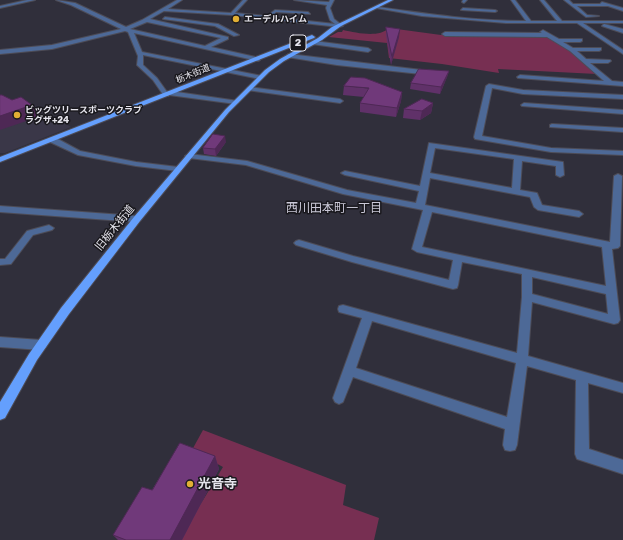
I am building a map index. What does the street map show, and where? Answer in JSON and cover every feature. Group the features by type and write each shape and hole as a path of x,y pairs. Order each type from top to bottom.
{"main road":[{"name":"栃木街道","path":"0,160 340,26 378,8 391,0"},
{"name":"旧栃木街道","path":"0,414 41,345 65,311 137,219 236,102 265,72 340,26"},
{"path":"265,72 280,58 314,42"},
{"path":"258,59 265,72"},
{"path":"244,64 254,64 265,72"}],"street":[{"path":"0,8 33,0"},
{"path":"58,0 73,4 128,30 258,59"},
{"path":"0,52 52,47 128,30 180,0"},
{"path":"232,14 245,0"},
{"path":"296,0 331,2 328,8 332,20 340,26"},
{"path":"513,0 528,22 535,27"},
{"path":"542,0 560,22"},
{"path":"566,0 592,22 623,31"},
{"path":"594,0 622,10"},
{"path":"458,18 463,9 464,1"},
{"path":"573,5 606,4"},
{"path":"378,8 422,15 506,22 623,22"},
{"path":"463,9 494,11"},
{"path":"164,10 232,14 340,26"},
{"path":"268,18 275,10 308,13"},
{"path":"586,16 601,16"},
{"path":"149,18 199,22 216,25 236,35"},
{"path":"149,18 226,38 207,48"},
{"path":"578,22 621,49"},
{"path":"128,30 140,53 140,64 168,94 236,102"},
{"path":"540,30 572,50 623,94"},
{"path":"445,34 549,35"},
{"path":"602,38 609,37"},
{"path":"558,41 580,40"},
{"path":"314,42 368,50"},
{"path":"572,50 599,49"},
{"path":"140,53 228,70 265,72"},
{"path":"289,56 437,74"},
{"path":"584,61 608,61"},
{"path":"520,77 623,84"},
{"path":"623,97 523,92 489,86 478,137 551,150 623,153"},
{"path":"249,89 340,101"},
{"path":"524,105 623,112"},
{"path":"552,126 623,130"},
{"path":"53,140 78,152 136,164 178,169"},
{"path":"560,176 560,164 432,145 423,189 424,208 416,249 611,291"},
{"path":"189,156 247,163 346,192 615,246 618,176"},
{"path":"516,192 518,158"},
{"path":"345,173 423,189"},
{"path":"426,175 534,196 538,207 579,214"},
{"path":"0,209 137,219"},
{"path":"0,262 8,262 30,233 49,228"},
{"path":"299,243 352,259 453,285 458,257"},
{"path":"527,297 614,320 607,244"},
{"path":"510,445 522,359 527,297 527,272"},
{"path":"343,309 623,388"},
{"path":"339,398 368,316"},
{"path":"0,342 41,345"},
{"path":"349,371 512,425"},
{"path":"582,376 582,454 623,467"}],"shaded area":[{"path":"389,28 441,35 549,37 569,50 597,74 498,69 499,73 442,64 389,58 387,43 329,37 338,32 342,32 343,30 374,34 385,31"},
{"path":"0,102 33,105 48,109 47,114 71,127 5,153 0,153"},
{"path":"203,430 346,485 343,505 379,518 374,540 179,540 223,467 192,450"}],"building":[{"path":"386,27 400,29 392,56"},
{"path":"419,69 449,71 441,87 411,83"},
{"path":"351,77 365,78 402,92 397,108 360,103 369,88 344,86"},
{"path":"0,95 12,100 21,97 32,105 0,116"},
{"path":"422,99 433,103 422,111 404,109"},
{"path":"213,134 225,136 215,149 203,148"},
{"name":"光音寺","path":"180,443 215,456 170,540 126,540 113,535 142,487 152,490"}],"place":[{"name":"エーデルハイム","path":"236,19"},
{"name":"ビッグツリースポーツクラブ ラグザ+24","path":"17,115"},
{"name":"光音寺","path":"190,484"}],"district":[{"name":"西川田本町一丁目","path":"334,209"}]}
